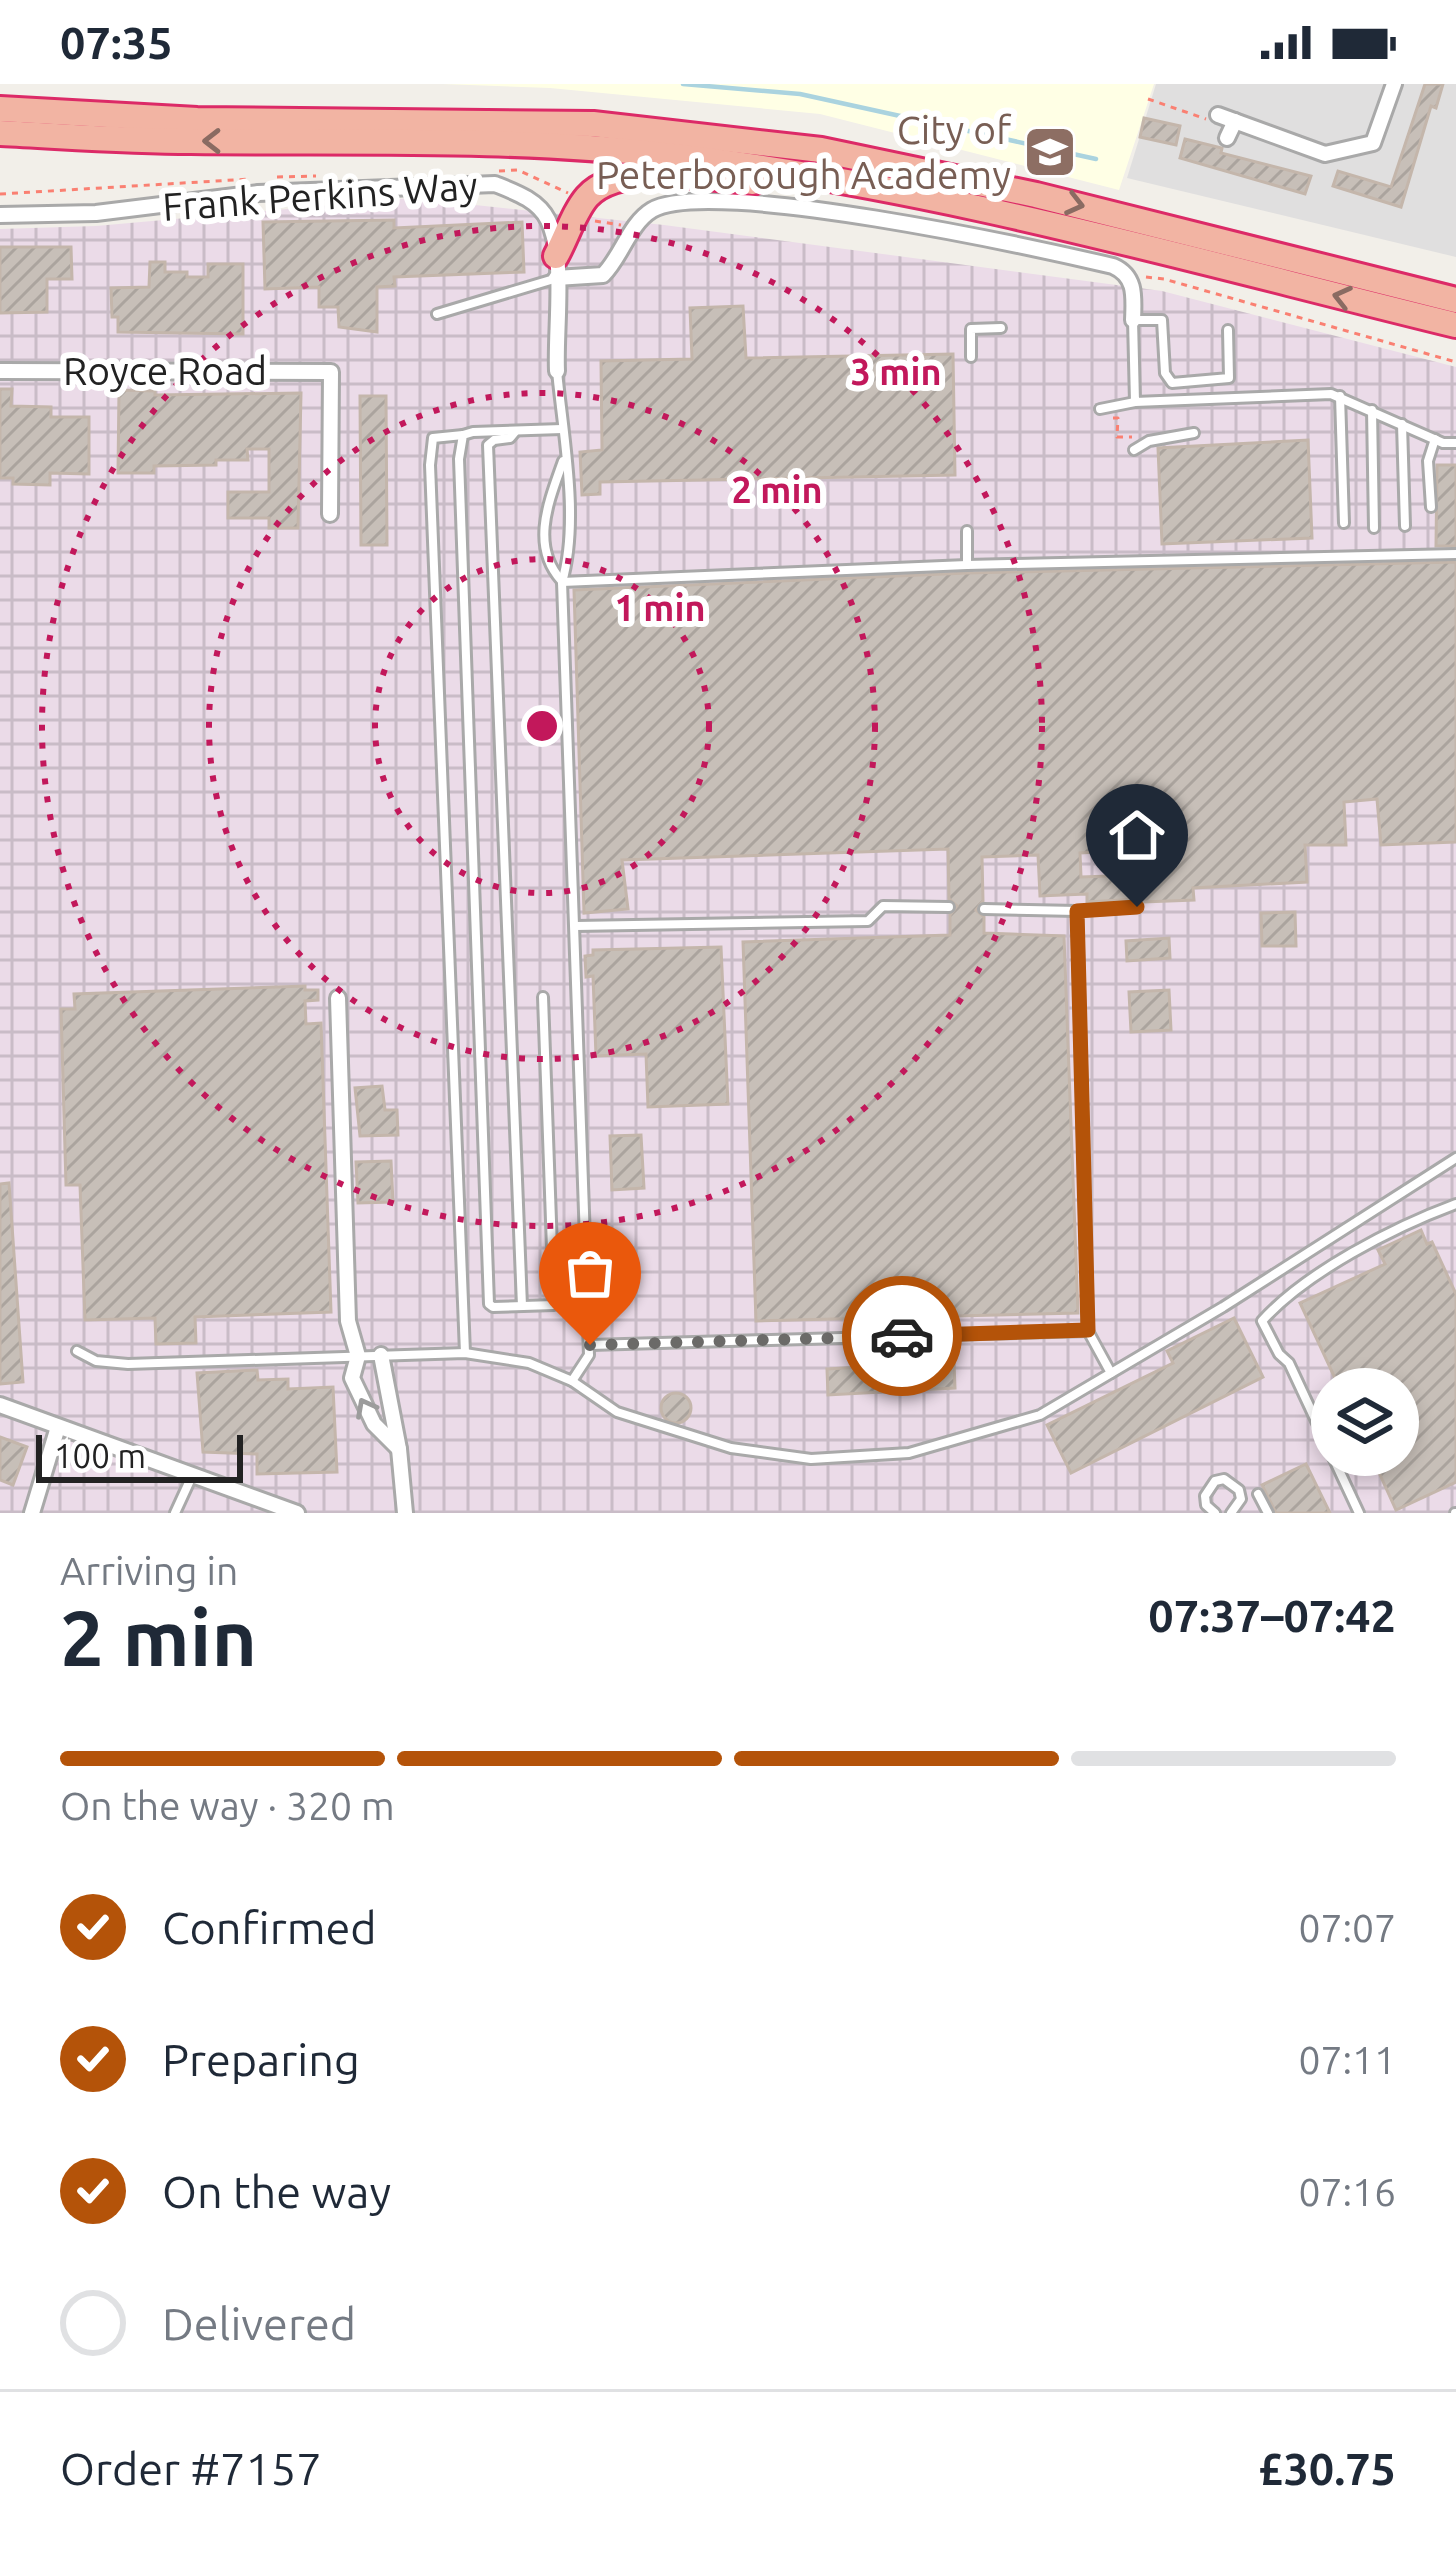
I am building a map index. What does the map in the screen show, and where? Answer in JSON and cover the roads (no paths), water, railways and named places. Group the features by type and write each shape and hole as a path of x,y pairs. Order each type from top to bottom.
{"highway":[{"path":"0,109 175,119 593,124 821,150 1036,195 1456,300"},
{"path":"0,133 185,141 482,142 578,147 808,173 1025,215 1456,325"},
{"path":"556,267 587,196 604,184 627,178 703,177 963,203"}],"street":[{"path":"1218,115 1325,154 1346,152 1373,143 1394,84"},
{"path":"1228,138 1235,121"},
{"name":"Frank Perkins Way","path":"0,215 96,213 258,194 495,184 526,196 548,219 556,267 557,371"},
{"path":"556,267 603,275 618,260 634,227 653,209 683,202 766,205 974,235 1113,266 1130,278 1133,320"},
{"name":"Royce Road","path":"0,371 331,372 330,514"},
{"path":"338,998 348,1321 358,1356 352,1378 374,1424 399,1449"},
{"path":"381,1355 399,1449 405,1513"},
{"path":"0,1406 297,1513"},
{"path":"32,1513 58,1427"}],"lane":[{"path":"437,314 556,267"},
{"path":"1135,402 1133,320 1162,320 1166,373 1172,383 1229,378 1228,330"},
{"path":"971,357 971,329 1001,328"},
{"path":"557,371 570,529 562,581 590,1345 572,1381"},
{"path":"1340,396 1344,523"},
{"path":"1100,409 1135,402 1340,396 1435,439 1456,442"},
{"path":"1372,410 1374,528"},
{"path":"1402,424 1406,526"},
{"path":"465,1353 430,465 433,438 562,428"},
{"path":"515,430 510,438 488,445 522,1306"},
{"path":"1134,450 1149,441 1194,433"},
{"path":"464,435 459,459 489,1304 494,1307 554,1305 543,997"},
{"path":"1431,507 1428,460 1435,439"},
{"path":"562,581 546,563 544,515 565,456"},
{"path":"967,531 967,565"},
{"path":"562,581 967,565 1456,554"},
{"path":"576,926 868,920 883,905 949,907"},
{"path":"984,909 1137,907"},
{"path":"1077,911 1088,1330 1111,1373"},
{"path":"77,1351 96,1361 128,1364 465,1353 529,1363 572,1381 617,1412 730,1448 812,1459 909,1453 1040,1415 1456,1158"},
{"path":"1359,1513 1289,1364 1262,1321 1282,1299 1405,1223 1456,1204"},
{"path":"590,1345 1088,1330"},
{"path":"175,1513 192,1476"},
{"path":"1215,1513 1206,1505 1205,1496 1208,1487 1224,1479 1239,1490 1241,1499 1231,1513"},
{"path":"1258,1494 1268,1513"}],"waterway":[{"path":"683,84 800,94 1096,159"}],"place":[{"name":"City of Peterborough Academy","path":"1050,152"}]}
